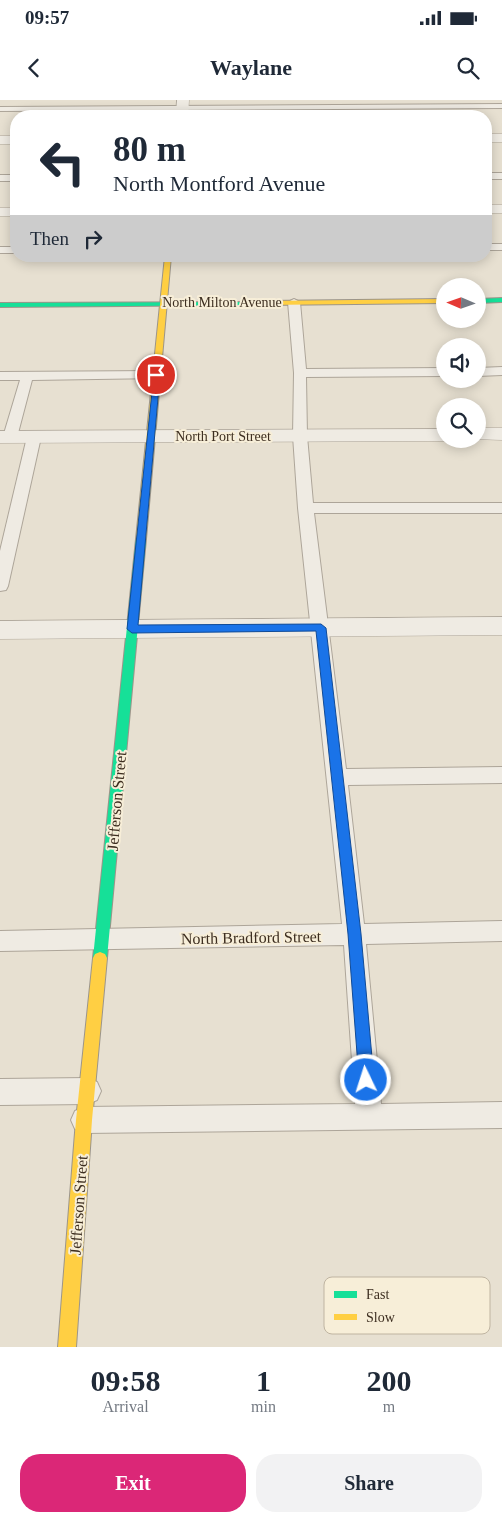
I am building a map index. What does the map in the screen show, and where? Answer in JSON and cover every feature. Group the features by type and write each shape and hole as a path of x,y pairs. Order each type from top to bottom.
{"street":[{"name":"Jefferson Street","path":"67,1347 84,1120 167,262"},
{"path":"486,300 502,300"},
{"name":"North Milton Avenue","path":"0,304 436,301"},
{"path":"486,434 502,434"},
{"name":"North Port Street","path":"5,437 436,435"},
{"path":"0,630 502,626"}],"lane":[{"path":"0,109 100,104 182,108 267,104 423,103 502,106"},
{"path":"294,302 300,373 300,436 306,508 354,934 369,1117"},
{"path":"486,372 502,371"},
{"path":"300,373 436,372"},
{"path":"0,376 156,375"},
{"path":"5,437 27,376"},
{"path":"0,586 34,437"},
{"path":"306,508 502,508"},
{"path":"337,777 502,775"},
{"name":"North Bradford Street","path":"0,940 102,940 502,931"},
{"path":"0,1092 88,1091"},
{"path":"84,1120 502,1114"}],"traffic: fast":[{"path":"486,301 502,300"},
{"path":"0,305 265,303"},
{"path":"100,958 141,539"}],"traffic: slow":[{"path":"141,539 167,262"},
{"path":"265,303 436,301"},
{"path":"67,1347 84,1120 100,958"}],"route":[{"path":"156,375 132,629 321,628 354,934 366,1080"}]}
